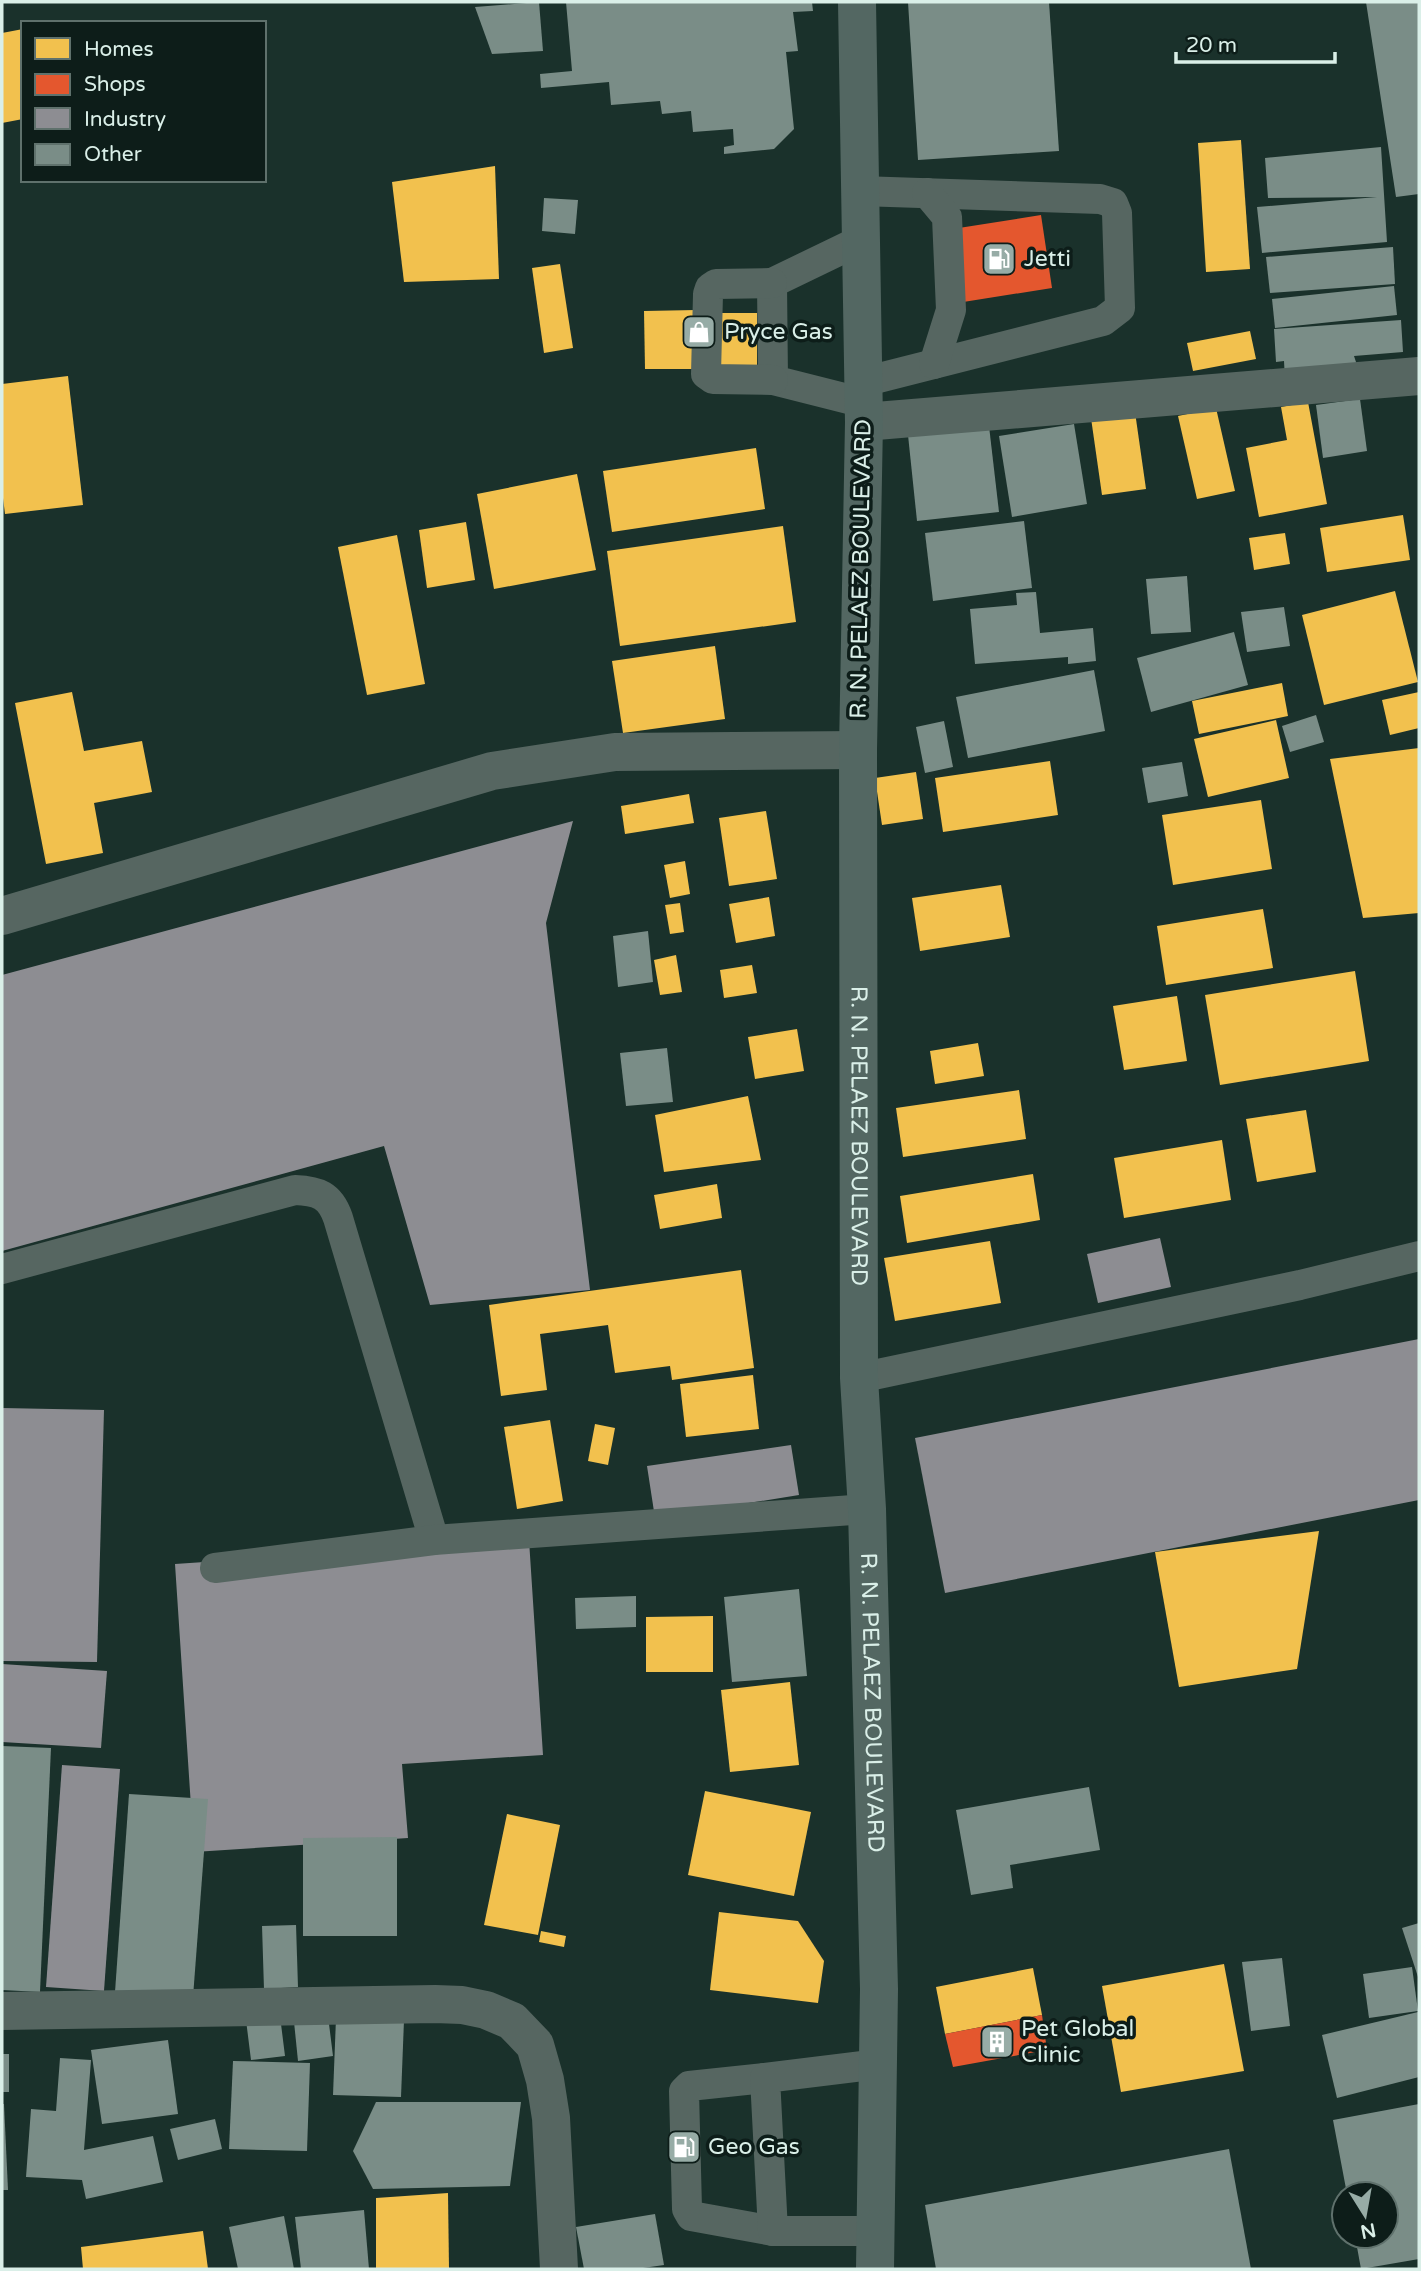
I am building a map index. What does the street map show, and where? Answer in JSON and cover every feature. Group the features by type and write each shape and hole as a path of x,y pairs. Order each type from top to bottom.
{"main road":[{"name":"R. N. PELAEZ BOULEVARD","path":"857,2 864,402 858,750 859,1378 867,1509 879,2064 875,2269"}],"street":[{"path":"864,402 1419,376"},
{"path":"2,916 492,771 615,752 858,750"},
{"path":"2,2011 435,2004 462,2005 486,2010 512,2021 535,2045 545,2080 551,2118 559,2269"}],"lane":[{"path":"860,191 1100,199 1113,203 1117,213 1120,307 1103,321 934,364 864,402 773,380 713,379 706,374 710,288 716,284 772,283 861,240"},
{"path":"927,193 947,217 951,297 951,310 934,364"},
{"path":"772,283 773,380"},
{"path":"2,1269 295,1190 321,1194 334,1205 434,1540"},
{"path":"859,1378 1300,1285 1419,1256"},
{"path":"215,1567 434,1540 867,1509"},
{"path":"876,2231 773,2231 691,2216 687,2209 684,2091 689,2086 879,2064"},
{"path":"765,2078 773,2231"}],"building: Homes":[{"path":"21,29 21,119 2,123 2,33"},
{"path":"1241,140 1250,269 1206,272 1198,143"},
{"path":"495,166 499,279 404,282 392,182"},
{"path":"560,264 573,348 544,353 532,268"},
{"path":"696,310 696,369 645,369 644,311"},
{"path":"712,313 757,313 757,371 712,371"},
{"path":"1250,331 1256,359 1193,371 1187,343"},
{"path":"68,376 83,505 5,514 2,490 2,384"},
{"path":"1308,402 1327,504 1259,517 1246,448 1287,440 1281,407"},
{"path":"1216,408 1235,491 1197,499 1178,416"},
{"path":"1135,412 1146,489 1102,495 1091,418"},
{"path":"756,448 765,509 612,532 603,471"},
{"path":"577,474 596,570 494,589 477,494"},
{"path":"1403,515 1410,560 1327,572 1320,528"},
{"path":"466,522 475,580 427,588 419,530"},
{"path":"783,526 796,622 620,646 607,551"},
{"path":"1285,533 1290,564 1254,570 1249,538"},
{"path":"397,535 425,684 367,695 338,547"},
{"path":"1395,591 1418,682 1324,705 1302,615"},
{"path":"715,646 725,719 623,733 612,661"},
{"path":"1282,683 1288,716 1199,734 1192,701"},
{"path":"72,692 84,751 142,741 152,792 94,803 103,853 46,864 15,703"},
{"path":"1419,692 1419,728 1390,735 1382,700"},
{"path":"1276,720 1289,778 1208,797 1194,739"},
{"path":"1419,748 1419,913 1363,918 1330,759"},
{"path":"1050,761 1058,815 943,832 935,778"},
{"path":"916,772 923,819 882,825 875,778"},
{"path":"689,794 694,823 625,834 621,806"},
{"path":"1261,800 1272,869 1173,885 1162,815"},
{"path":"766,811 777,879 729,886 719,818"},
{"path":"685,861 690,894 670,898 664,865"},
{"path":"1001,885 1010,937 920,951 912,898"},
{"path":"769,897 775,936 736,943 729,904"},
{"path":"680,903 684,932 670,934 665,905"},
{"path":"1263,909 1273,968 1166,985 1157,926"},
{"path":"676,955 682,992 660,995 654,960"},
{"path":"752,965 757,993 724,998 720,970"},
{"path":"1355,971 1369,1061 1220,1085 1205,995"},
{"path":"1177,996 1187,1061 1124,1070 1113,1006"},
{"path":"797,1029 804,1071 755,1079 748,1037"},
{"path":"978,1043 984,1076 935,1084 930,1051"},
{"path":"1019,1090 1026,1139 903,1157 896,1108"},
{"path":"748,1096 761,1160 664,1172 655,1115"},
{"path":"1306,1110 1316,1172 1257,1182 1246,1119"},
{"path":"1222,1140 1231,1200 1124,1218 1114,1158"},
{"path":"1033,1174 1040,1220 907,1243 900,1196"},
{"path":"717,1184 722,1218 660,1229 654,1195"},
{"path":"990,1241 1001,1303 895,1321 884,1258"},
{"path":"741,1270 754,1368 672,1380 670,1366 615,1373 608,1325 540,1334 547,1390 501,1396 489,1305"},
{"path":"753,1375 759,1429 686,1437 680,1384"},
{"path":"550,1420 563,1501 517,1509 504,1427"},
{"path":"595,1424 615,1428 608,1465 588,1461"},
{"path":"1319,1531 1297,1669 1179,1687 1155,1552"},
{"path":"713,1616 713,1672 646,1672 646,1617"},
{"path":"790,1682 799,1765 730,1772 721,1690"},
{"path":"705,1791 811,1812 794,1896 688,1875"},
{"path":"507,1814 560,1825 538,1935 484,1925"},
{"path":"719,1912 798,1921 824,1961 818,2003 710,1990"},
{"path":"541,1931 566,1936 564,1947 539,1942"},
{"path":"1224,1964 1244,2071 1121,2092 1102,1986"},
{"path":"1033,1968 1042,2015 945,2034 936,1987"},
{"path":"448,2193 449,2269 376,2269 376,2198"},
{"path":"203,2231 208,2269 83,2269 81,2247"}],"building: Shops":[{"name":"Jetti","path":"1041,215 1052,288 957,303 946,230"},
{"name":"Pet Global Clinic","path":"1042,2015 1047,2050 953,2067 945,2034"}],"building: Industry":[{"path":"573,821 546,923 590,1290 430,1305 384,1146 2,1251 2,975"},
{"path":"1160,1238 1171,1287 1098,1303 1087,1254"},
{"path":"1419,1339 1419,1500 945,1593 915,1438"},
{"path":"2,1408 104,1410 97,1662 2,1661"},
{"path":"791,1445 799,1495 655,1518 647,1466"},
{"path":"529,1540 543,1755 402,1764 408,1838 194,1852 175,1564"},
{"path":"2,1664 107,1671 101,1748 2,1742"},
{"path":"62,1765 120,1769 104,1991 46,1987"}],"building: Other":[{"path":"539,2 543,51 492,54 475,7"},
{"path":"566,2 812,2 813,11 793,12 798,51 786,52 794,129 774,149 724,154 724,147 734,145 733,129 693,132 691,111 662,114 660,101 611,105 609,82 541,88 540,74 572,71"},
{"path":"908,2 1049,2 1059,151 918,160"},
{"path":"1366,2 1419,2 1419,194 1396,197"},
{"path":"1381,147 1387,242 1262,253 1257,207 1377,197 1268,198 1265,158"},
{"path":"544,198 578,200 575,234 542,231"},
{"path":"1393,247 1395,284 1270,293 1266,257"},
{"path":"1394,286 1397,315 1275,328 1272,299"},
{"path":"1401,320 1403,352 1354,356 1360,374 1285,380 1284,361 1276,362 1274,329"},
{"path":"1360,399 1367,451 1323,458 1316,405"},
{"path":"1074,424 1087,504 1012,517 999,436"},
{"path":"989,426 999,512 917,521 908,435"},
{"path":"1024,521 1032,588 933,601 925,533"},
{"path":"1187,576 1191,632 1151,634 1146,579"},
{"path":"1036,592 1040,633 1093,628 1096,661 1068,664 1068,657 975,664 970,609 1017,605 1016,593"},
{"path":"1284,607 1290,646 1247,652 1241,612"},
{"path":"1234,632 1248,685 1151,712 1137,658"},
{"path":"1094,670 1105,731 968,758 956,697"},
{"path":"1316,715 1324,742 1290,752 1282,726"},
{"path":"944,721 953,767 925,773 916,727"},
{"path":"1182,762 1188,796 1148,803 1142,768"},
{"path":"648,931 653,982 618,987 613,936"},
{"path":"667,1048 673,1102 626,1106 620,1053"},
{"path":"799,1589 807,1676 732,1682 724,1597"},
{"path":"636,1596 636,1627 576,1629 575,1598"},
{"path":"2,1746 51,1748 40,1992 2,1990"},
{"path":"1089,1787 1100,1850 1010,1865 1013,1888 971,1895 956,1810"},
{"path":"129,1794 208,1799 193,1997 115,1992"},
{"path":"397,1837 397,1936 303,1936 303,1838"},
{"path":"1419,1923 1419,1980 1402,1928"},
{"path":"296,1925 298,1987 264,1989 262,1926"},
{"path":"1282,1958 1290,2026 1251,2031 1242,1962"},
{"path":"1412,1967 1418,2011 1369,2018 1363,1974"},
{"path":"279,2008 285,2056 251,2060 245,2012"},
{"path":"327,2008 333,2056 298,2061 293,2012"},
{"path":"1418,2012 1419,2077 1337,2098 1322,2035"},
{"path":"336,2018 404,2020 401,2097 333,2095"},
{"path":"168,2040 178,2114 102,2124 91,2050"},
{"path":"2,2054 9,2054 9,2092 2,2092"},
{"path":"60,2058 91,2060 84,2150 153,2136 163,2182 86,2199 82,2180 26,2177 31,2109 56,2111"},
{"path":"233,2061 310,2063 307,2151 229,2149"},
{"path":"376,2102 521,2102 510,2186 373,2189 353,2151"},
{"path":"4,2104 8,2190 2,2190"},
{"path":"1419,2104 1419,2259 1361,2269 1358,2250 1400,2250 1400,2180 1344,2180 1333,2120"},
{"path":"215,2119 222,2149 178,2160 170,2129"},
{"path":"1229,2149 1251,2269 936,2269 925,2205"},
{"path":"364,2210 369,2269 301,2269 295,2217"},
{"path":"655,2214 664,2265 636,2269 584,2269 576,2227"},
{"path":"284,2216 294,2269 238,2269 229,2227"}],"place":[{"name":"Jetti","path":"999,259"},
{"name":"Pryce Gas","path":"699,332"},
{"name":"Pet Global Clinic","path":"997,2042"},
{"name":"Geo Gas","path":"684,2147"}]}
